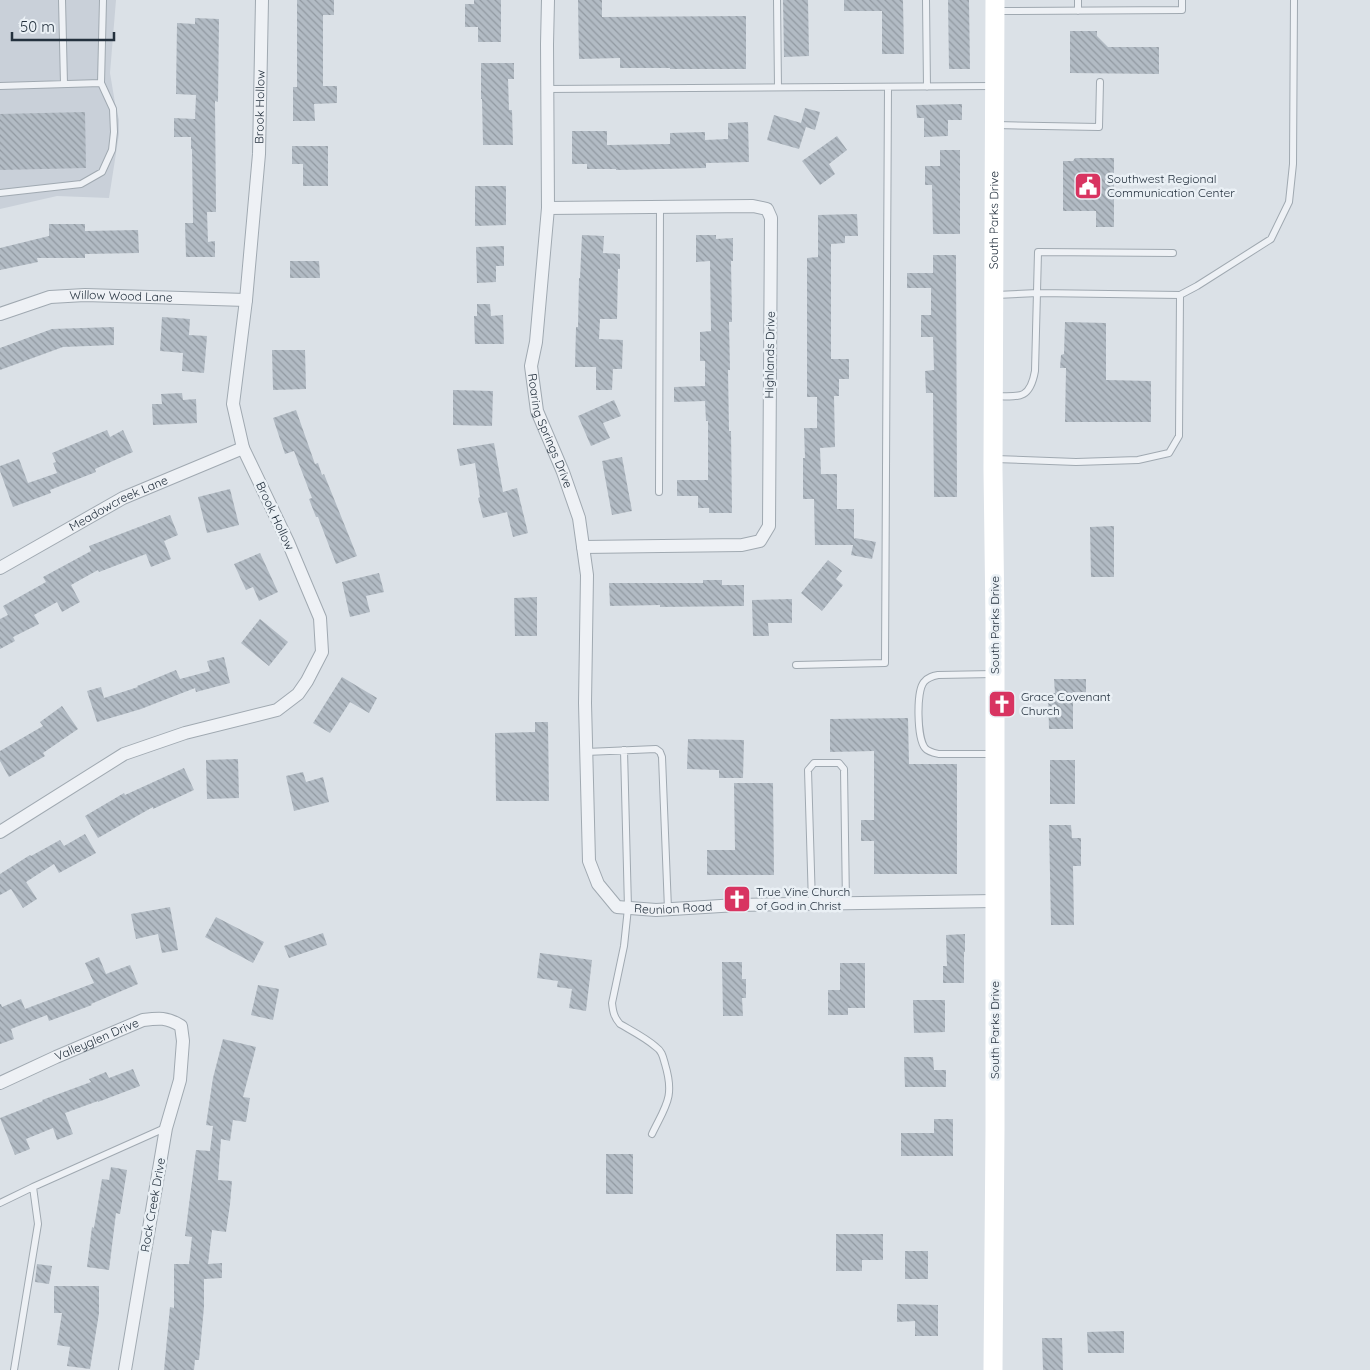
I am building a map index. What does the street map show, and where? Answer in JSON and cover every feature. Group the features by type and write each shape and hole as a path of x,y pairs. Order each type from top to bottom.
{"street":[{"name":"Brook Hollow","path":"0,832 124,754 185,733 278,710 298,694 322,652 320,618 288,542 243,448 233,404 246,300 260,154 262,0"},
{"name":"Roaring Springs Drive","path":"548,0 548,208 536,342 531,366 537,411 563,472 579,518 587,575 585,703 589,861"},
{"name":"South Parks Drive","path":"993,1370 995,1130 993,459 995,6"},
{"name":"Highlands Drive","path":"548,208 753,206 767,208 770,218 769,526 760,541 742,544 583,547"},
{"name":"Willow Wood Lane","path":"0,314 50,297 85,295 246,300"},
{"name":"Meadowcreek Lane","path":"0,568 123,498 243,448"},
{"name":"Reunion Road","path":"589,861 598,884 617,907 656,910 812,904 995,901"},
{"name":"Valleyglen Drive","path":"0,1083 143,1020 158,1018 171,1020 181,1026 183,1041"},
{"name":"Rock Creek Drive","path":"125,1370 166,1128 180,1080 183,1041"}],"lane":[{"path":"62,0 64,84"},
{"path":"0,193 81,184 102,172 112,150 114,132 113,109 101,83 103,0"},
{"path":"777,0 778,87"},
{"path":"926,0 927,87"},
{"path":"1078,0 1078,11"},
{"path":"995,6 1078,11 1182,10 1182,0"},
{"path":"994,295 1038,293 1180,295 1271,239 1289,202 1293,164 1294,0"},
{"path":"995,125 1099,127 1100,82"},
{"path":"0,86 101,83"},
{"path":"547,89 995,86"},
{"path":"796,665 885,663 888,87"},
{"path":"659,492 660,207"},
{"path":"994,396 1019,396 1026,393 1033,383 1038,293 1038,252 1174,253"},
{"path":"993,459 1076,462 1138,460 1169,453 1179,436 1180,295"},
{"path":"995,674 938,675 930,677 920,688 919,697 919,734 924,748 939,754 995,754"},
{"path":"586,752 656,749 660,752 662,757 668,909"},
{"path":"624,750 628,908 624,946 612,1003 613,1013 620,1024 656,1047 662,1053 670,1089 668,1102 652,1134"},
{"path":"812,904 808,770 814,763 839,763 844,769 846,904"},
{"path":"0,1203 166,1128"},
{"path":"14,1370 38,1224 33,1187"}],"shaded area":[{"path":"0,0 116,0 110,73 119,120 119,134 109,198 57,196 0,209"}],"building":[{"path":"297,0 334,0 334,15 323,15 323,86 337,86 337,103 314,104 315,121 293,121 293,87 297,87"},
{"path":"474,0 501,0 501,42 478,42 478,27 465,27 465,4 474,4"},
{"path":"578,0 602,0 602,17 746,16 746,69 620,68 620,58 579,59"},
{"path":"783,0 808,0 809,56 784,57"},
{"path":"844,0 903,0 904,54 882,54 882,11 844,11"},
{"path":"948,0 969,0 970,69 949,69"},
{"path":"195,18 219,19 218,102 215,101 216,212 207,212 208,242 215,241 215,257 186,257 185,223 193,223 191,137 174,137 174,118 195,119 196,95 176,94 177,23 195,24"},
{"path":"1070,31 1097,31 1097,36 1108,47 1159,47 1159,74 1070,73"},
{"path":"481,63 514,63 514,79 508,79 509,110 512,110 513,145 483,145"},
{"path":"962,104 962,120 948,120 948,136 924,137 924,118 917,118 916,105"},
{"path":"805,108 820,112 815,130 806,127 799,149 767,140 774,115 801,123"},
{"path":"85,112 86,168 0,170 0,114"},
{"path":"748,122 749,162 706,163 706,168 616,170 587,169 587,164 572,164 572,131 607,131 607,145 670,144 670,133 705,132 705,140 728,139 728,123"},
{"path":"837,136 847,150 829,164 835,174 820,185 802,161"},
{"path":"292,146 328,146 328,186 303,186 303,164 292,164"},
{"path":"940,150 960,150 960,234 933,234 932,185 925,185 925,166 940,166"},
{"name":"Southwest Regional Communication Center","path":"1075,158 1114,158 1114,227 1096,227 1096,211 1063,211 1063,161 1073,161"},
{"path":"475,186 506,186 506,225 475,226"},
{"path":"857,214 858,236 845,236 845,243 831,244 831,359 849,359 849,379 839,379 839,396 834,396 835,447 820,448 821,474 837,474 837,509 854,509 854,539 876,542 872,559 851,555 853,545 815,545 814,499 803,499 804,428 817,428 817,397 807,397 807,258 818,257 818,215"},
{"path":"49,224 85,224 85,231 138,230 139,253 85,254 85,258 37,258 38,262 0,270 0,248 49,236"},
{"path":"582,235 604,236 603,253 620,254 617,319 600,319 599,339 623,340 622,369 613,369 612,390 596,390 596,367 575,367"},
{"path":"696,235 716,235 716,239 733,238 733,261 731,261 732,322 729,322 730,370 728,370 732,513 709,513 709,508 698,508 698,496 677,496 677,480 708,480 708,421 706,421 705,401 674,402 674,387 705,386 705,361 700,361 700,332 711,331 710,261 696,262"},
{"path":"504,246 504,266 496,266 496,282 477,283 476,247"},
{"path":"933,255 956,255 957,497 934,497 933,393 926,393 925,371 934,370 933,337 921,337 921,315 931,315 931,288 907,288 907,273 933,273"},
{"path":"290,261 319,261 320,278 290,278"},
{"path":"477,304 490,304 491,316 503,315 504,344 475,344 474,316 477,316"},
{"path":"162,317 190,319 189,335 207,336 204,373 182,371 183,353 160,351"},
{"path":"1065,322 1106,323 1106,380 1151,381 1151,422 1065,422 1066,368 1060,368 1061,355 1064,354"},
{"path":"114,327 114,345 63,347 0,370 0,348 52,329"},
{"path":"272,350 305,350 306,389 273,390"},
{"path":"453,390 493,391 492,426 453,425"},
{"path":"182,393 183,400 196,399 197,423 153,425 152,404 162,404 161,394"},
{"path":"614,400 621,416 603,423 610,438 591,446 578,416"},
{"path":"296,410 315,464 318,463 322,475 324,474 357,556 336,564 309,499 312,498 294,451 285,454 273,418"},
{"path":"107,430 110,437 123,430 133,452 95,469 96,472 50,490 51,493 13,507 0,471 0,466 19,459 28,483 57,473 53,463 56,462 52,453"},
{"path":"494,443 503,492 517,488 528,533 513,537 507,512 483,518 478,498 480,497 475,463 460,466 457,449"},
{"path":"622,457 632,511 612,515 602,461"},
{"path":"230,489 239,525 207,533 198,497"},
{"path":"170,515 178,535 164,541 171,559 151,567 146,554 99,572 98,570 71,585 80,602 62,612 57,602 34,615 39,624 13,637 15,641 0,649 0,619 8,615 3,606 46,582 43,577 91,551 89,546"},
{"path":"1114,526 1114,577 1091,577 1090,527"},
{"path":"260,553 278,592 259,601 253,587 246,590 234,564"},
{"path":"828,560 842,571 836,579 843,585 822,611 801,593"},
{"path":"379,573 384,592 366,596 370,612 350,617 342,582"},
{"path":"703,580 722,580 722,585 744,585 744,606 610,606 609,583 703,583"},
{"path":"537,597 537,636 515,636 514,598"},
{"path":"792,599 792,623 768,623 769,636 753,636 752,600"},
{"path":"260,619 288,642 269,666 241,643"},
{"path":"224,657 230,683 196,692 195,688 141,709 97,722 87,691 101,687 104,698 138,687 176,670 180,679 210,671 207,661"},
{"path":"342,677 377,698 369,713 350,702 330,733 313,723"},
{"path":"1054,679 1086,679 1086,692 1073,692 1073,729 1049,729 1048,693 1055,693"},
{"path":"62,706 78,729 43,753 45,756 9,777 0,761 0,751 43,726 40,722"},
{"path":"908,718 909,764 957,764 957,874 874,874 874,841 861,841 861,820 874,820 874,751 830,752 830,719"},
{"path":"535,722 548,722 549,801 496,801 495,733 535,732"},
{"path":"688,739 744,740 743,778 719,778 719,770 687,769"},
{"path":"238,759 239,798 207,799 206,760"},
{"path":"1050,760 1075,760 1075,804 1050,804"},
{"path":"184,768 194,790 153,809 153,807 98,838 85,816 124,793 125,795"},
{"path":"303,772 306,782 323,777 329,802 294,811 286,776"},
{"path":"734,783 773,783 774,875 707,875 707,850 735,850"},
{"path":"1049,825 1071,825 1072,838 1081,838 1081,866 1073,866 1074,925 1051,925"},
{"path":"85,834 96,853 59,873 54,864 26,882 37,899 23,908 11,889 0,895 0,874 30,855 60,840 64,846"},
{"path":"170,907 178,950 162,953 158,934 136,939 131,914"},
{"path":"216,917 264,942 253,963 205,937"},
{"path":"323,933 327,945 289,958 284,946"},
{"path":"965,934 964,983 943,983 943,966 947,966 946,935"},
{"path":"540,953 592,960 586,1011 569,1008 572,989 557,987 558,981 537,978"},
{"path":"99,957 106,974 130,965 138,984 92,1005 49,1021 47,1015 11,1029 14,1039 0,1044 0,1004 2,1007 21,999 25,1009 94,983 85,963"},
{"path":"722,962 742,962 742,979 746,979 746,998 742,998 743,1016 723,1016"},
{"path":"840,963 865,963 865,1008 848,1008 848,1015 828,1015 828,990 840,990"},
{"path":"258,985 279,989 273,1020 251,1015"},
{"path":"913,1000 945,1000 945,1032 914,1033"},
{"path":"223,1039 256,1047 243,1097 250,1098 246,1122 233,1120 230,1141 221,1139 218,1180 232,1181 230,1204 226,1232 212,1230 208,1264 222,1263 222,1278 204,1279 204,1307 199,1360 195,1360 194,1370 164,1370 170,1307 174,1308 174,1264 189,1264 192,1237 185,1236 196,1150 210,1151 213,1126 206,1125 213,1078"},
{"path":"904,1057 933,1057 934,1070 946,1070 946,1087 905,1087"},
{"path":"133,1069 140,1086 65,1113 73,1134 57,1140 53,1128 26,1139 30,1149 15,1155 0,1118 91,1082 89,1079 106,1072 109,1078"},
{"path":"934,1119 953,1119 953,1156 901,1156 901,1133 934,1133"},
{"path":"606,1154 633,1154 633,1194 606,1194"},
{"path":"111,1167 127,1170 120,1214 116,1213 109,1270 87,1267 92,1227 94,1228 102,1179 109,1180"},
{"path":"836,1234 883,1234 883,1260 862,1260 862,1271 836,1271"},
{"path":"905,1251 928,1251 928,1279 905,1279"},
{"path":"37,1264 52,1266 49,1284 35,1282"},
{"path":"54,1286 99,1286 99,1313 90,1369 67,1366 70,1347 57,1345 62,1313 54,1313"},
{"path":"897,1304 938,1305 938,1336 915,1336 915,1321 897,1322"},
{"path":"1124,1331 1124,1353 1088,1353 1087,1332"},
{"path":"1042,1338 1062,1338 1063,1370 1043,1370"}],"place":[{"name":"Southwest Regional Communication Center","path":"1088,186"},
{"name":"Grace Covenant Church","path":"1002,704"},
{"name":"True Vine Church of God in Christ","path":"737,899"}]}
